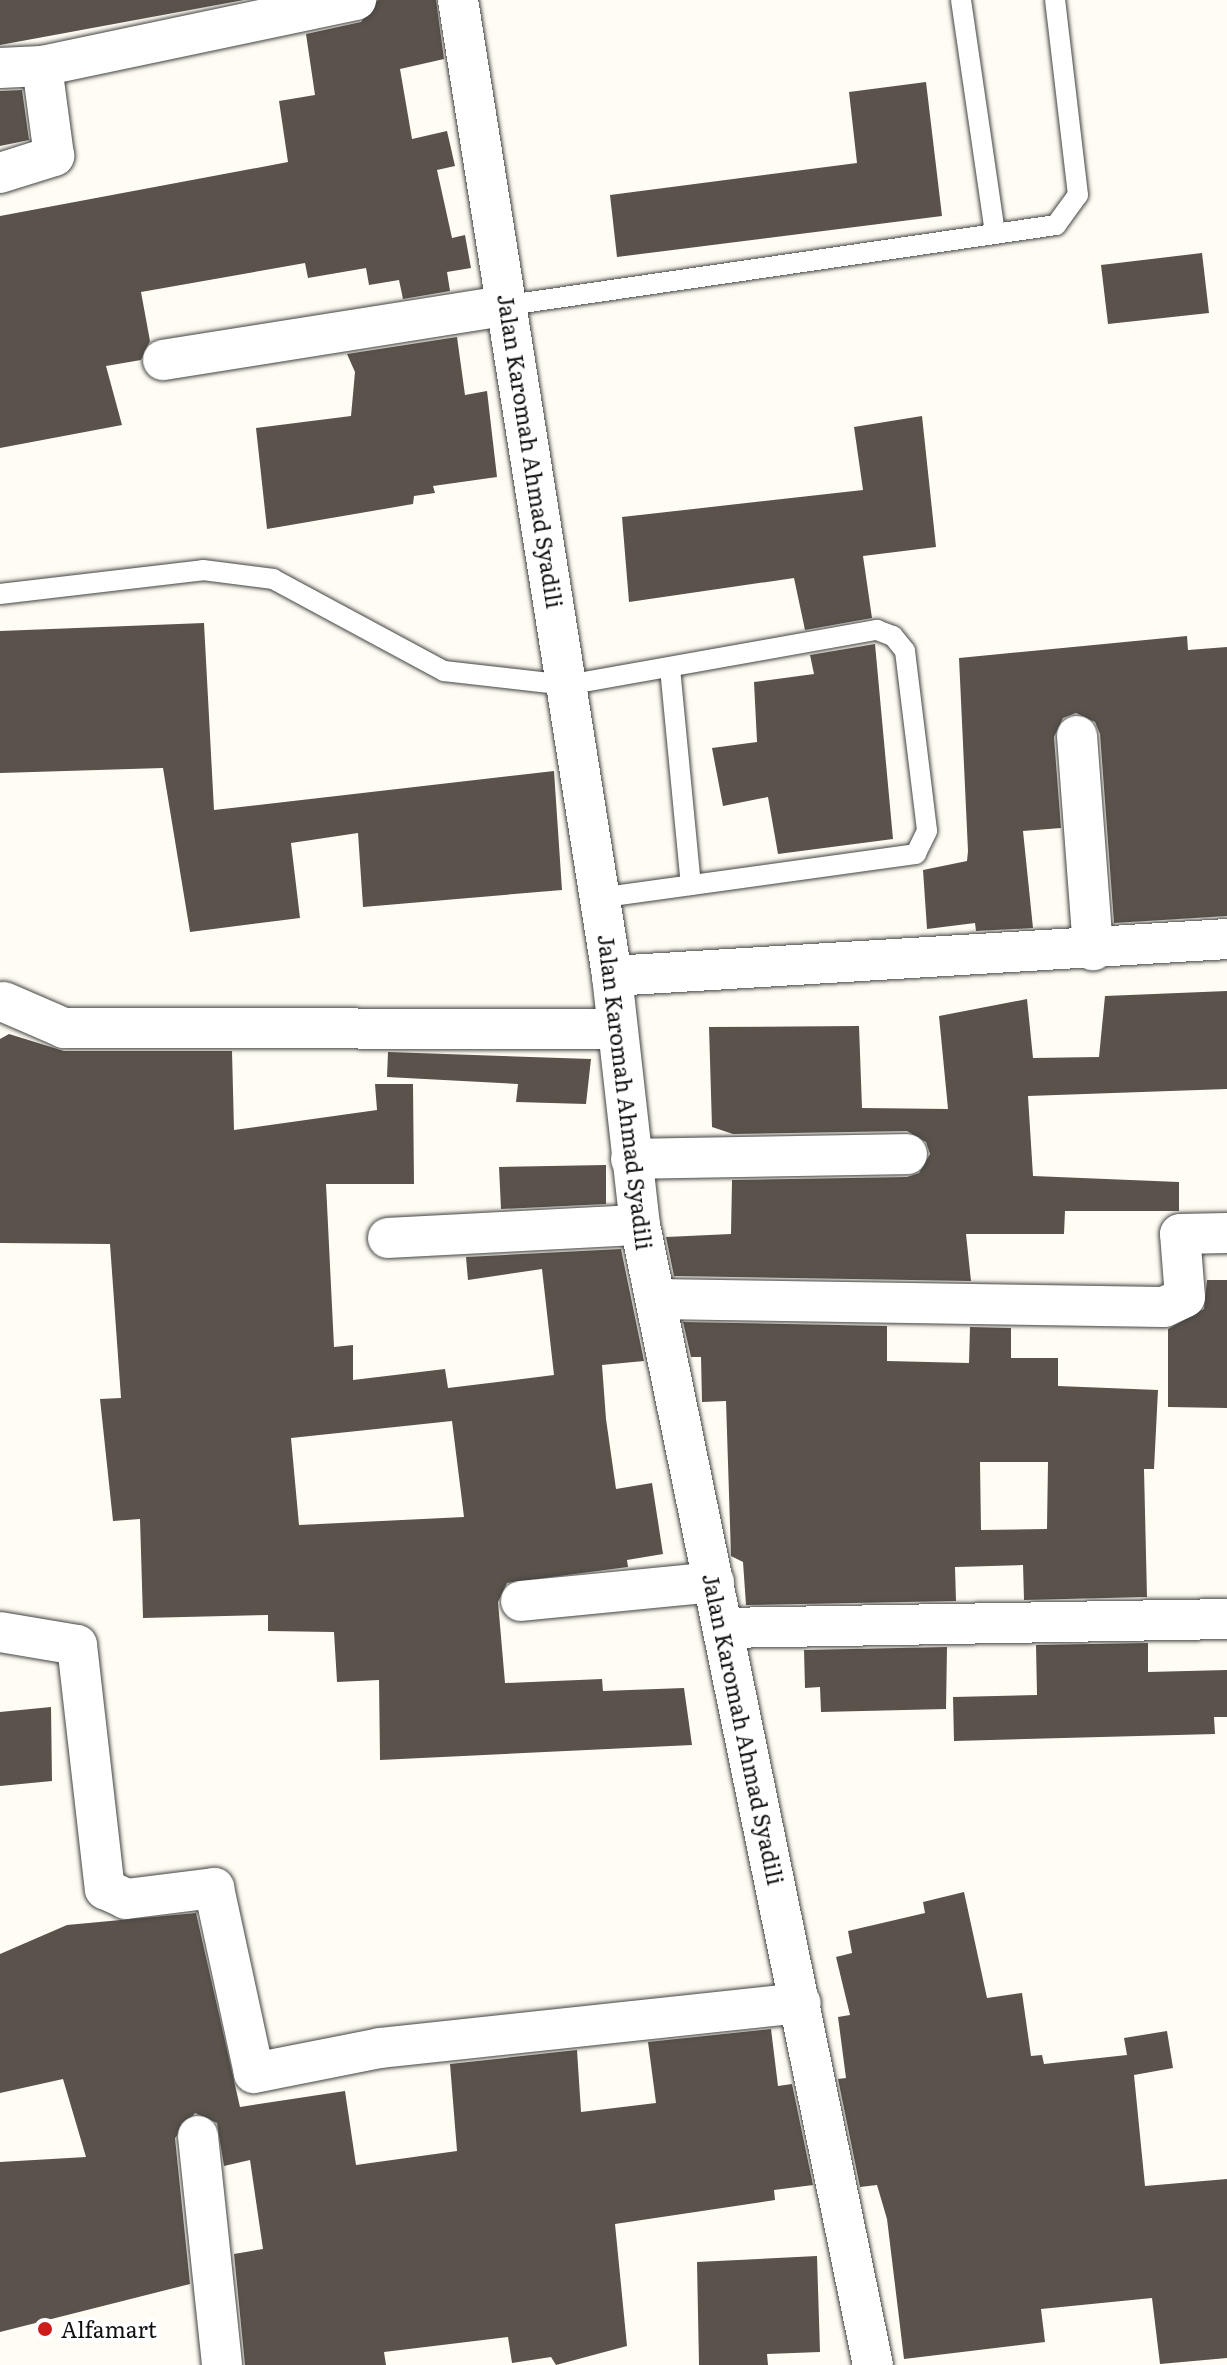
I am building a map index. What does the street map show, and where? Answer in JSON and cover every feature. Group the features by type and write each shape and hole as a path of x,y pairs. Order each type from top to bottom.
{"street":[{"path":"0,68 42,66 356,0"},
{"name":"Jalan Karomah Ahmad Syadili","path":"458,0 509,305 612,976 640,1225 873,2365"},
{"path":"0,173 54,156 42,66"},
{"path":"163,360 509,305"},
{"path":"1077,736 1093,950"},
{"path":"612,976 1093,950 1227,939"},
{"path":"4,1002 64,1028 616,1029"},
{"path":"631,1159 907,1154"},
{"path":"388,1238 640,1225"},
{"path":"656,1299 1164,1307 1185,1297 1180,1234 1227,1233"},
{"path":"521,1601 714,1582"},
{"path":"723,1628 1227,1619"},
{"path":"0,1632 77,1645 105,1889 126,1899 214,1888 254,2073 380,2048 801,2003"},
{"path":"198,2136 222,2365"}],"lane":[{"path":"961,0 995,234"},
{"path":"509,305 1056,225 1078,195 1055,0"},
{"path":"0,594 203,570 273,579 444,671 567,685 877,630 893,636 905,651 927,831 924,844 904,861 600,898"},
{"path":"670,668 691,885"}],"building":[{"path":"0,0 244,0 0,45"},
{"path":"378,0 436,0 444,59 400,69 412,139 447,131 455,166 437,170 452,238 465,235 471,268 447,272 450,291 403,299 399,280 369,285 366,268 308,278 305,263 141,292 150,341 141,360 106,366 122,425 0,448 0,216 288,162 279,101 315,95 306,34 361,22"},
{"path":"926,82 942,216 617,257 610,195 857,163 849,92"},
{"path":"22,90 29,140 0,146 0,91"},
{"path":"1202,253 1209,313 1108,324 1101,265"},
{"path":"457,337 465,395 487,391 497,477 433,486 435,493 414,496 413,504 267,529 256,428 351,416 355,372 347,354"},
{"path":"922,416 936,547 863,556 872,618 805,630 794,578 629,602 622,517 863,490 854,427"},
{"path":"204,623 214,810 554,771 562,890 363,907 358,833 291,843 300,918 190,932 163,768 0,773 0,631"},
{"path":"1187,636 1188,650 1227,647 1227,916 1114,923 1100,734 1095,722 1076,713 1063,718 1054,737 1061,828 1023,831 1033,928 976,931 975,923 927,929 923,870 967,861 959,658"},
{"path":"875,644 893,839 778,854 768,797 723,806 712,748 757,742 754,682 814,674 810,655"},
{"path":"1227,991 1227,1089 1028,1096 1033,1176 1179,1182 1179,1211 1065,1211 1064,1234 966,1234 971,1281 674,1276 666,1237 731,1234 732,1180 907,1177 919,1173 930,1154 926,1142 907,1131 733,1134 712,1127 709,1027 859,1026 862,1108 948,1109 939,1016 1027,999 1033,1058 1099,1057 1105,996"},
{"path":"9,1034 64,1051 232,1051 234,1130 377,1110 375,1084 413,1084 414,1184 326,1184 334,1347 353,1345 353,1380 445,1369 448,1388 554,1375 542,1269 468,1280 466,1257 621,1249 644,1361 602,1365 606,1419 616,1489 652,1483 663,1554 627,1560 628,1567 507,1583 498,1602 505,1683 602,1679 603,1691 684,1688 692,1745 380,1760 379,1680 337,1682 334,1632 268,1631 268,1615 143,1618 140,1519 113,1521 100,1399 121,1398 110,1244 0,1243 0,1039","holes":["452,1421 464,1517 299,1525 291,1438"]},
{"path":"388,1052 591,1059 586,1104 516,1102 518,1084 387,1077"},
{"path":"606,1165 606,1204 501,1209 499,1167"},
{"path":"1207,1280 1227,1280 1227,1408 1168,1407 1168,1329 1204,1309"},
{"path":"683,1322 887,1326 887,1361 969,1363 970,1327 1011,1328 1011,1358 1058,1358 1058,1386 1158,1390 1154,1469 1144,1469 1147,1597 1024,1600 1023,1565 955,1567 956,1601 746,1605 743,1562 731,1556 726,1401 702,1402 701,1357 691,1357","holes":["980,1462 1048,1462 1047,1529 981,1530"]},
{"path":"1148,1643 1148,1672 1227,1670 1227,1717 1214,1717 1215,1734 954,1741 953,1697 1037,1695 1036,1645"},
{"path":"947,1647 946,1709 821,1712 820,1687 805,1688 804,1650"},
{"path":"51,1707 52,1781 0,1786 0,1712"},
{"path":"964,1892 987,1998 1022,1993 1031,2056 1042,2055 1044,2064 1127,2055 1124,2038 1167,2031 1173,2068 1134,2075 1145,2186 1227,2179 1227,2358 1160,2364 1152,2298 1041,2309 1045,2342 904,2359 887,2219 877,2185 860,2187 838,2079 846,2078 838,2017 850,2015 836,1957 852,1953 848,1931 925,1913 923,1902"},
{"path":"196,1913 240,2107 345,2091 356,2165 457,2151 450,2064 577,2050 581,2112 656,2103 648,2042 771,2029 778,2086 792,2084 813,2185 774,2190 775,2200 615,2224 627,2346 556,2365 551,2357 512,2363 508,2337 384,2352 386,2365 245,2365 234,2254 263,2249 250,2160 224,2166 217,2123 195,2113 175,2138 190,2284 0,2332 0,2162 86,2157 63,2079 0,2093 0,1954 67,1925"},
{"path":"817,2256 820,2352 767,2354 768,2365 699,2365 697,2262"}],"place":[{"name":"Alfamart","path":"45,2329"}]}
